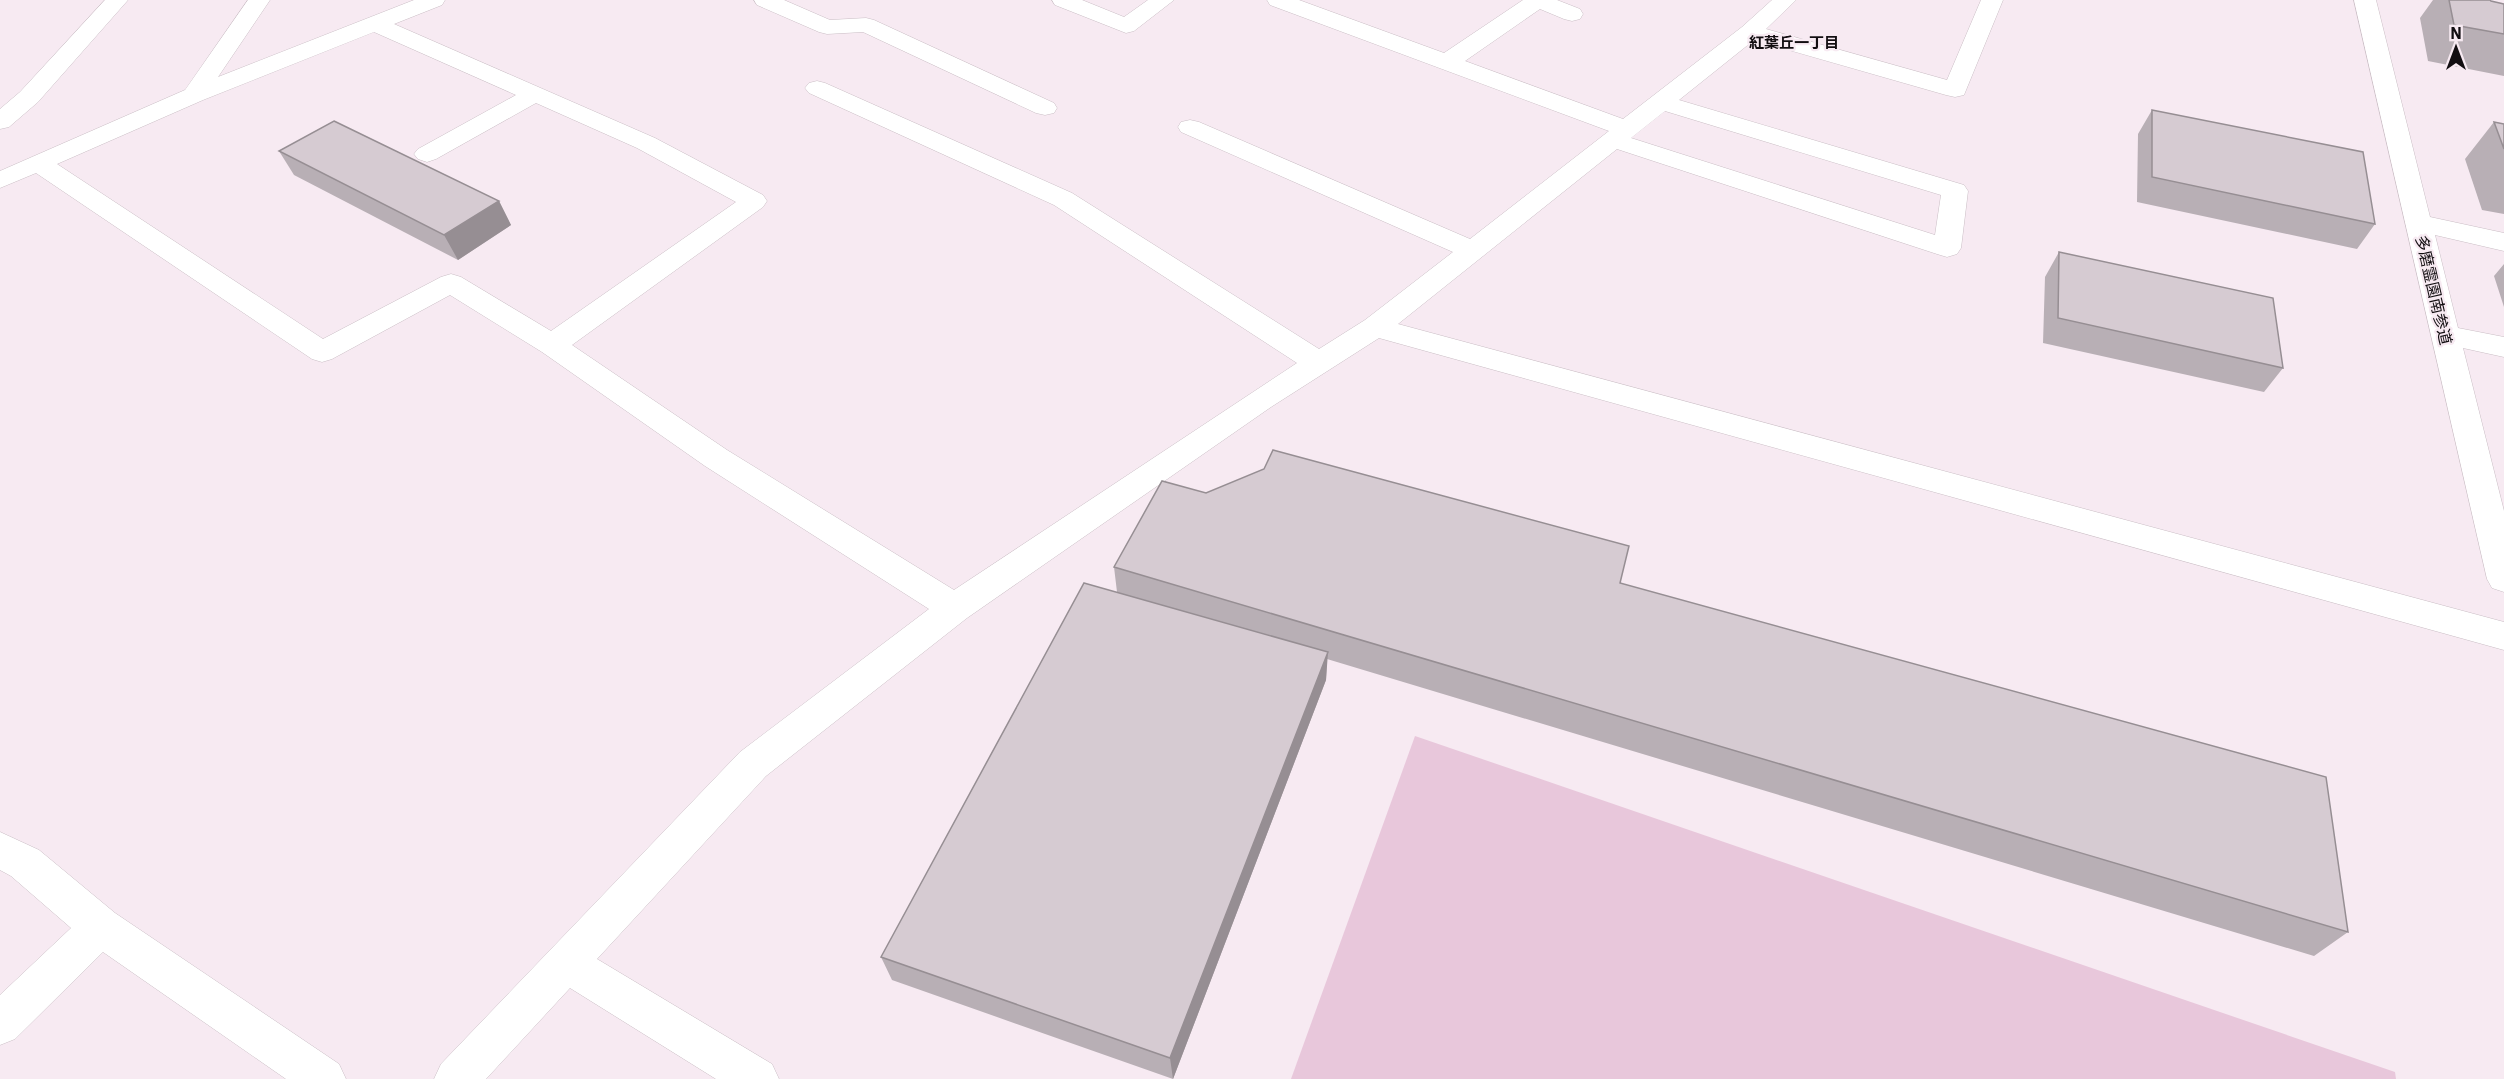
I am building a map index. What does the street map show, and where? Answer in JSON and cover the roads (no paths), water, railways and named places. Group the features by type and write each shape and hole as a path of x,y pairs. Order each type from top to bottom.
{"street":[{"path":"0,122 28,97 117,0"},
{"path":"194,94 259,0"},
{"path":"765,0 827,27 866,25 1045,108"},
{"path":"1063,0 1126,26 1163,0"},
{"path":"1278,0 1336,12 1446,63 1620,134 1947,248 1955,191 1660,102"},
{"path":"1446,63 1538,0 1572,14"},
{"path":"456,1079 753,764 955,608 1375,327 1750,32 1785,0"},
{"path":"1750,32 1955,90 1992,0"},
{"name":"多磨霊園南参道","path":"2365,0 2504,579"},
{"path":"0,180 194,94 428,2"},
{"path":"376,24 646,143 754,201 552,345"},
{"path":"817,88 1063,199 1319,363"},
{"path":"427,154 535,94"},
{"path":"1190,127 1472,250"},
{"path":"38,163 322,352 451,283 552,345 716,458 955,608"},
{"path":"2418,223 2504,242"},
{"path":"1375,327 2504,636"},
{"path":"2445,335 2504,347"},
{"path":"0,850 25,863 101,927 324,1079"},
{"path":"0,1024 101,927"},
{"path":"566,963 757,1079"}],"district":[{"name":"紅葉丘一丁目","path":"1794,42"}]}
